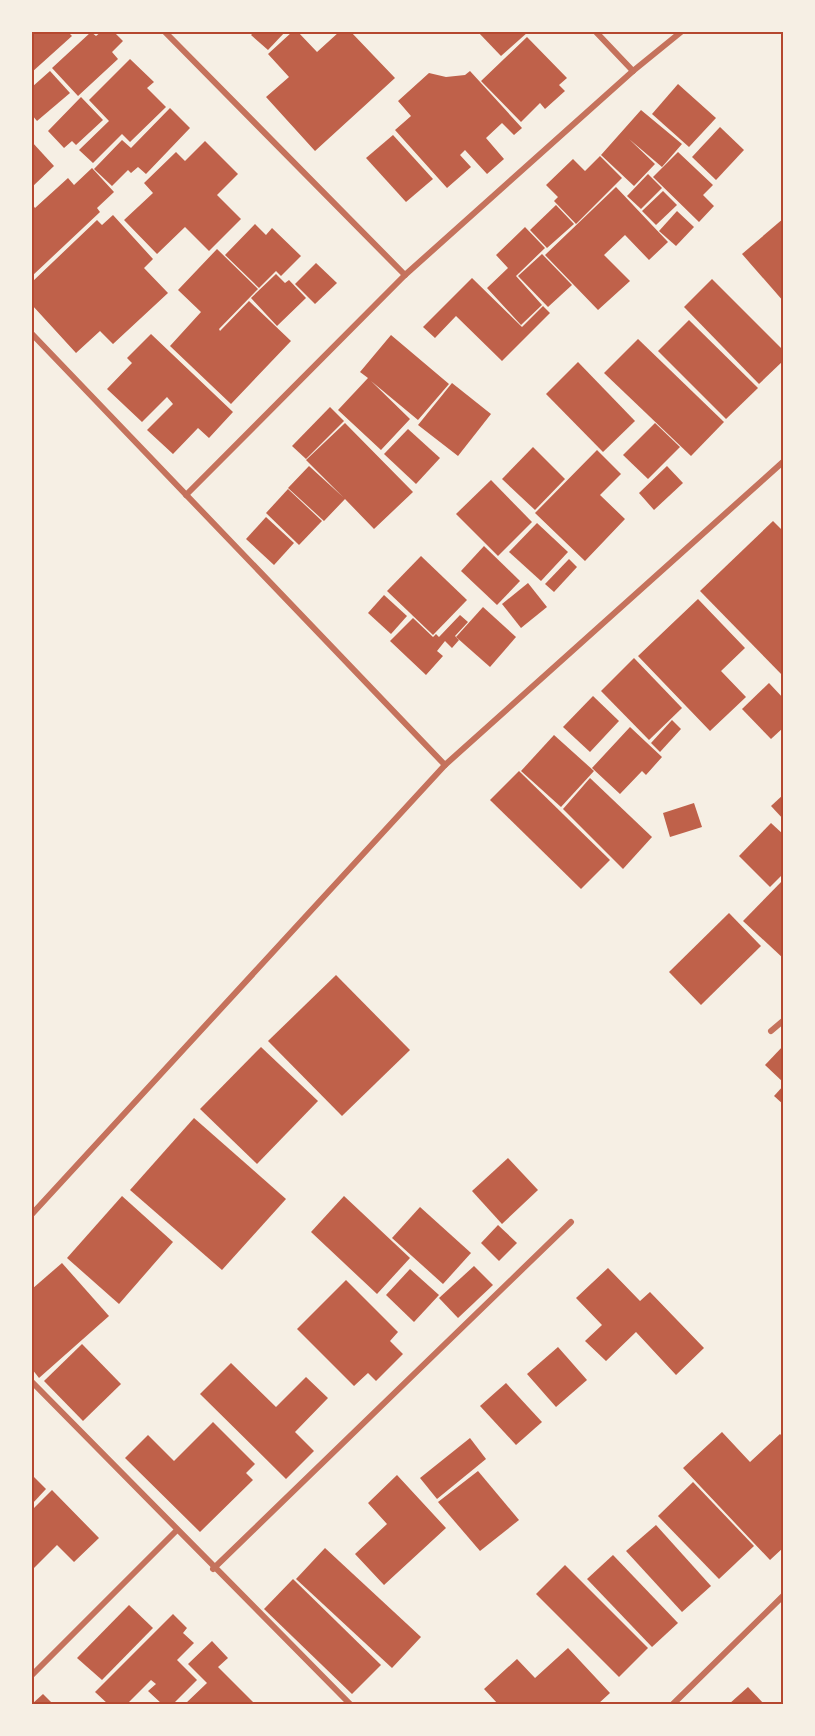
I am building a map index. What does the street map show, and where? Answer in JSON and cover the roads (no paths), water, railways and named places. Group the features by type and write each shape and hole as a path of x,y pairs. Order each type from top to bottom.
{"street":[{"path":"165,32 405,275"},
{"path":"596,32 633,71"},
{"path":"186,495 405,275 633,71 681,32"},
{"path":"32,334 445,765"},
{"path":"32,1214 445,765 783,462"},
{"path":"771,1031 783,1020"},
{"path":"213,1569 571,1222"},
{"path":"32,1382 213,1569 350,1704"},
{"path":"32,1674 176,1531"},
{"path":"673,1704 783,1595"}]}
